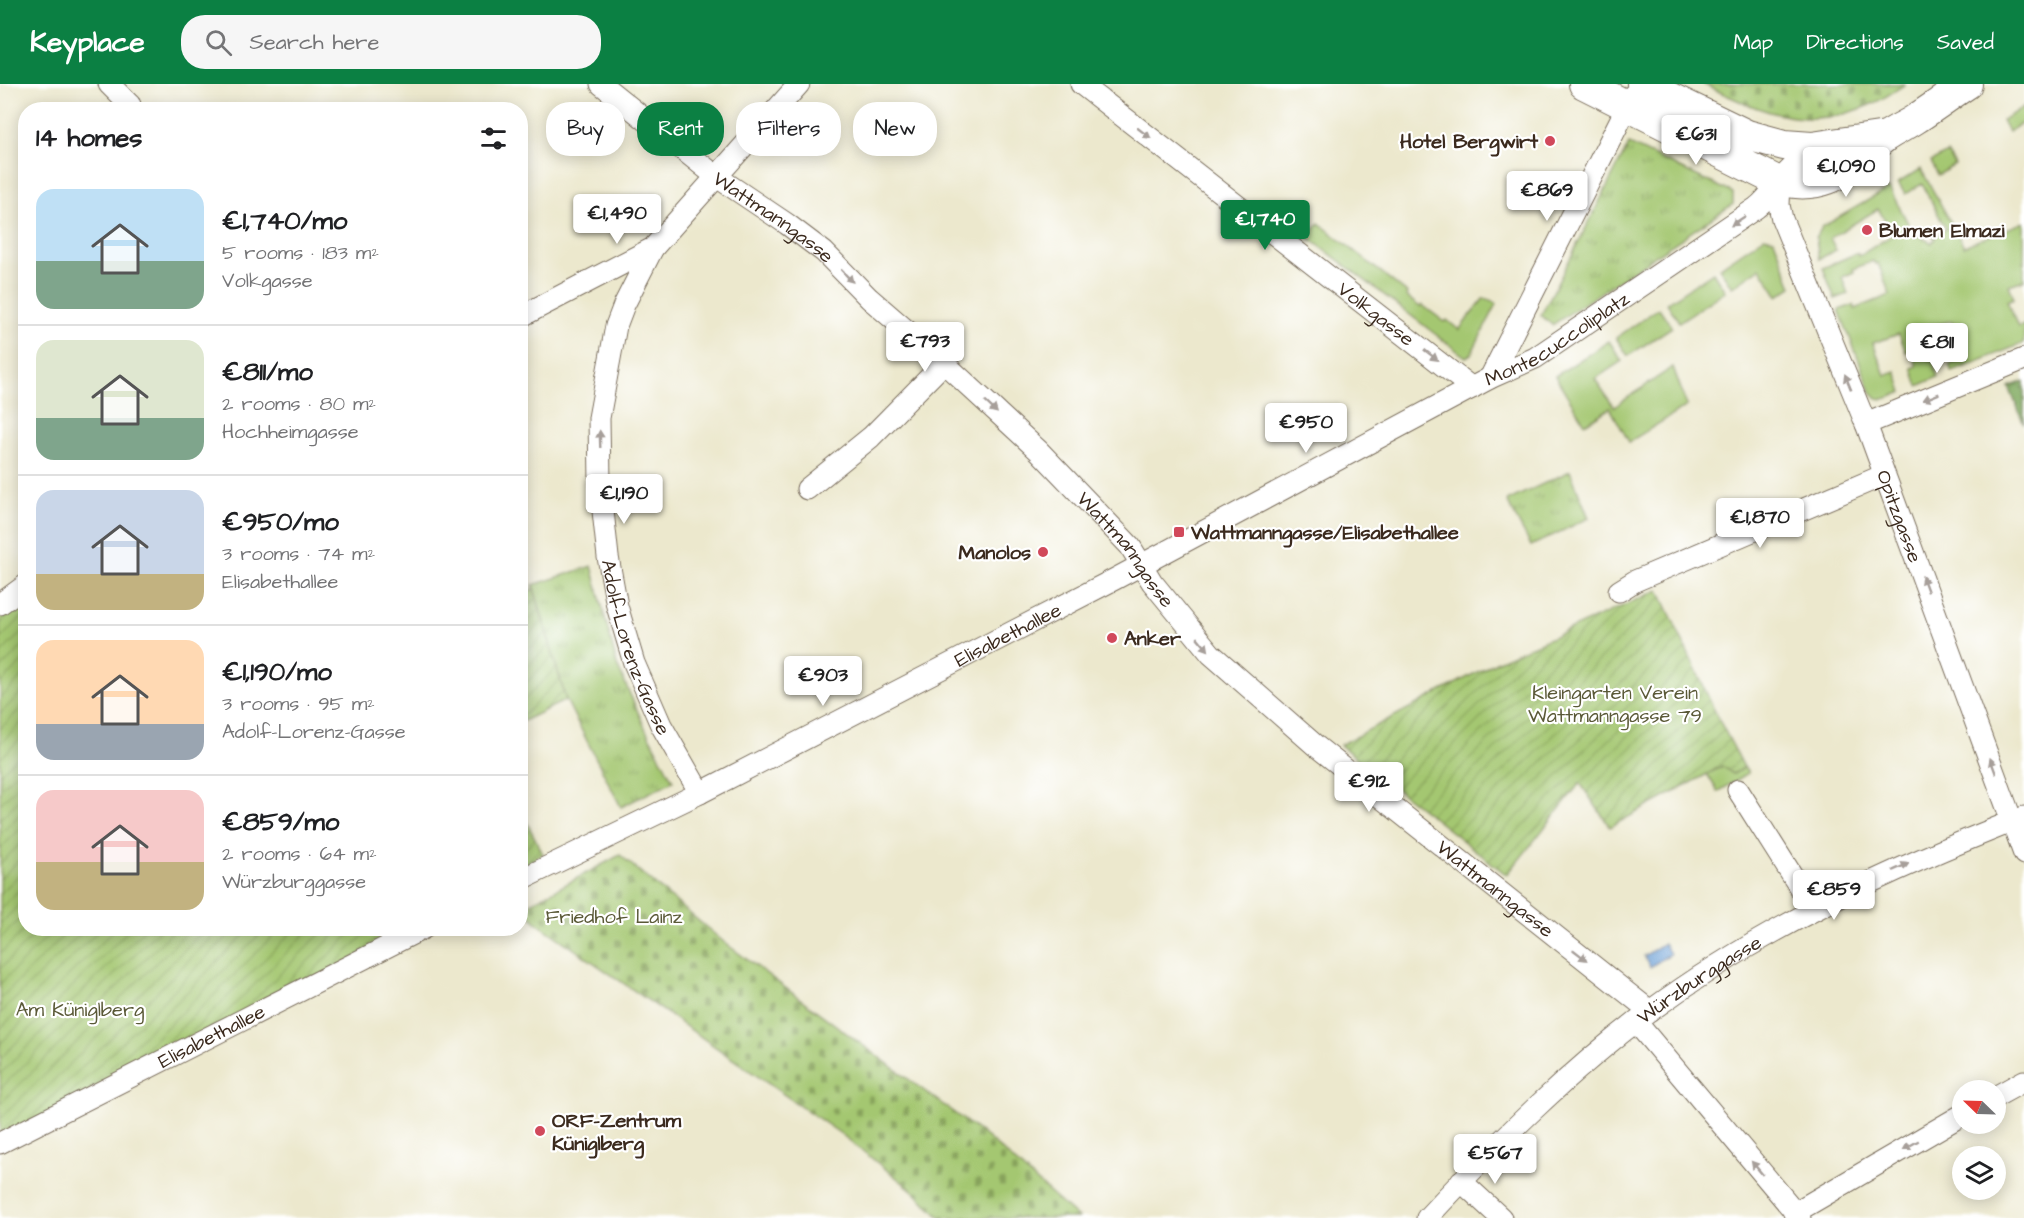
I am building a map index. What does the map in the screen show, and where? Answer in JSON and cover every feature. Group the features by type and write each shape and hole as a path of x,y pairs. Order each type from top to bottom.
{"street":[{"path":"109,84 127,102"},
{"name":"Wattmanngasse","path":"602,84 717,177 824,252 869,298 944,363 1046,458 1130,546 1152,582 1211,654 1316,746 1643,1016 1797,1215"},
{"path":"528,313 653,248 799,84"},
{"name":"Volkgasse","path":"1081,84 1481,383"},
{"path":"1584,84 1636,92 1748,135 1784,146 1812,147 1886,136"},
{"path":"1636,92 1780,182 1815,184 1828,180 1856,163 1886,136 1916,119 1967,84"},
{"name":"Montecuccoliplatz","path":"1481,383 1636,92"},
{"path":"1748,135 1780,182"},
{"name":"Montecuccoliplatz","path":"1481,383 1535,358 1765,201 1797,163 1840,144"},
{"name":"Opitzgasse","path":"1780,182 1779,205 1782,219 1866,424 2019,819 2024,854"},
{"name":"Adolf-Lorenz-Gasse","path":"653,248 616,326 599,418 600,483 608,557 617,606 634,663 661,725 700,793"},
{"path":"1866,424 2024,359"},
{"path":"807,489 871,437 944,363"},
{"name":"Elisabethallee","path":"528,876 700,793 1141,565 1481,383"},
{"path":"1618,591 1635,581 1884,475"},
{"path":"0,604 18,591"},
{"path":"1738,790 1814,910"},
{"name":"Würzburggasse","path":"1427,1218 1516,1126 1643,1016 1715,967 1814,910 1884,874 1943,848 2019,819"},
{"name":"Elisabethallee","path":"0,1143 408,936"},
{"path":"2006,1091 2024,1080"},
{"path":"1797,1215 1952,1121"},
{"path":"1461,1181 1501,1218"}],"green space":[{"path":"1703,84 1906,84 1878,101 1851,112 1829,117 1807,118 1766,111"},
{"path":"2024,107 2024,122 2008,132 2002,120"},
{"path":"1629,144 1733,193 1733,204 1552,325 1541,315"},
{"path":"1947,153 1955,165 1938,175 1931,162"},
{"path":"1921,169 1964,246 2024,222 2024,280 2009,285 2014,298 2007,301 2018,327 2024,325 2024,343 1952,372 1949,365 1960,360 1958,355 1950,358 1947,350 1956,347 1953,337 1957,335 1952,321 1926,327 1926,330 1917,334 1928,360 1932,359 1938,377 1918,386 1912,368 1917,366 1911,351 1906,352 1899,334 1873,343 1885,375 1896,371 1903,392 1883,399 1872,394 1839,310 1853,305 1855,309 1890,295 1878,263 1875,264 1873,261 1853,269 1854,272 1842,277 1848,294 1835,299 1823,268 1857,253 1859,256 1894,234 1878,209 1830,238 1836,250 1819,259 1816,238 1822,227 1889,188 1915,236 1932,243 1935,238 1933,237 1946,229 1922,184 1905,194 1898,183"},
{"path":"1319,223 1407,293 1406,296 1420,307 1422,305 1459,330 1484,298 1497,304 1471,354 1466,357 1460,353 1308,237"},
{"path":"1764,237 1774,239 1792,287 1778,296 1760,268 1732,287 1719,268"},
{"path":"1713,272 1725,291 1679,322 1667,303"},
{"path":"1659,308 1672,327 1628,356 1616,338"},
{"path":"1609,341 1622,361 1595,379 1614,407 1673,367 1687,406 1629,442 1610,408 1585,424 1555,376"},
{"path":"2024,381 2024,424 2009,387"},
{"path":"1570,471 1589,518 1531,546 1507,501"},
{"path":"592,566 617,665 646,730 673,781 621,807 566,700 533,585"},
{"path":"534,589 566,700 528,719 528,591"},
{"name":"Kleingarten Verein Wattmanngasse 79","path":"1659,590 1717,716 1744,767 1733,774 1722,766 1610,827 1580,783 1507,875 1340,745 1498,661"},
{"name":"Am Küniglberg","path":"18,594 18,936 397,936 0,1140 0,608"},
{"path":"1723,766 1733,774 1744,767 1748,773 1718,792 1707,774"},
{"path":"528,825 543,854 528,863"},
{"name":"Friedhof Lainz","path":"620,855 725,943 988,1138 1078,1218 941,1218 912,1190 841,1134 538,924 528,914 528,904"}],"water":[{"path":"1664,943 1670,954 1650,967 1644,956"}],"place":[{"name":"Hotel Bergwirt","path":"1550,141"},
{"name":"Blumen Elmazi","path":"1867,230"},
{"name":"Wattmanngasse/Elisabethallee","path":"1179,532"},
{"name":"Manolos","path":"1043,552"},
{"name":"Anker","path":"1112,638"},
{"name":"ORF-Zentrum Küniglberg","path":"540,1131"}]}
